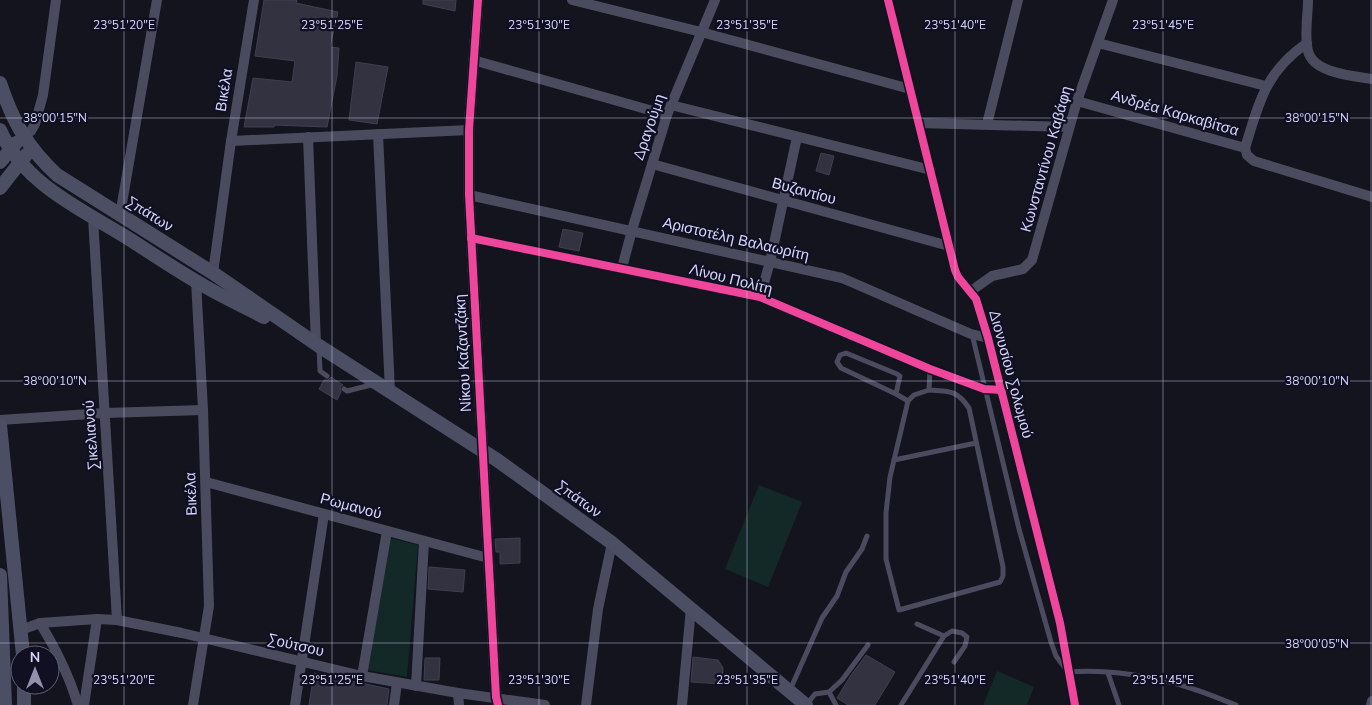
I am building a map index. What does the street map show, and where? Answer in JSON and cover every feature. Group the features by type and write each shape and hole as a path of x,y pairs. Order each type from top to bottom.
{"main road":[{"name":"Σπάτων","path":"0,83 9,110 23,136 42,162 58,175 213,273 317,345 482,450 612,542 806,705"},
{"name":"Σπάτων","path":"0,130 10,149 37,180 93,218 196,281 317,345"},
{"path":"0,162 23,136"},
{"path":"0,188 32,149"},
{"path":"0,425 22,645"},
{"path":"0,575 4,705"}],"street":[{"path":"23,136 31,131 35,124 42,95 56,0"},
{"path":"120,215 157,0"},
{"name":"Βικέλα","path":"213,273 231,141 254,0"},
{"name":"Νίκου Καζαντζάκη","path":"478,0 469,130 469,195 497,701"},
{"path":"572,0 701,32 910,89"},
{"name":"Δραγούμη","path":"622,268 669,110 715,0"},
{"name":"Διονυσίου Σολωμού","path":"888,0 958,277 971,291 980,307 1060,623 1075,705"},
{"path":"987,124 1018,0"},
{"name":"Κωνσταντίνου Καβάφη","path":"971,291 992,276 1024,269 1032,260 1069,126 1113,0"},
{"path":"1308,0 1307,43 1310,56 1321,66 1338,73 1372,79"},
{"path":"1098,42 1266,86"},
{"path":"1245,148 1266,86 1293,53 1307,43"},
{"path":"474,60 669,110 797,137 930,170"},
{"name":"Ανδρέα Καρκαβίτσα","path":"1077,101 1245,148 1247,155 1254,161 1372,197"},
{"path":"918,123 1069,126"},
{"path":"231,141 469,130"},
{"path":"378,134 390,391"},
{"path":"308,137 317,345"},
{"path":"760,297 770,262 797,137"},
{"name":"Βυζαντίου","path":"652,164 949,246"},
{"name":"Αριστοτέλη Βαλαωρίτη","path":"469,195 842,278 971,334 988,338"},
{"name":"Σικελιανού","path":"93,218 118,620"},
{"name":"Λίνου Πολίτη","path":"471,238 760,297 930,369 984,389 1002,390"},
{"name":"Βικέλα","path":"193,705 209,606 206,482 196,281"},
{"path":"0,420 105,413 203,410"},
{"name":"Ρωμανού","path":"206,482 488,558"},
{"path":"295,705 324,514"},
{"path":"362,676 387,531"},
{"path":"416,686 424,541"},
{"path":"586,705 598,610 612,542"},
{"path":"682,705 691,608"},
{"path":"84,705 98,619"},
{"name":"Σούτσου","path":"21,624 98,619 118,620 146,625 301,663 397,683 497,701 545,705"},
{"path":"40,623 54,644 78,705"},
{"path":"394,705 397,683"},
{"path":"458,693 458,705"},
{"path":"1370,705 1372,701"}],"lane":[{"path":"971,334 1019,529 1056,656 1068,672 1108,673 1177,684 1236,705"},
{"path":"317,345 320,371 326,376"},
{"path":"896,394 900,376 846,353 840,355 838,362 841,368 908,400"},
{"path":"929,390 930,369"},
{"path":"344,389 347,391 378,384"},
{"path":"929,390 952,392 962,398 969,408 1003,567 1003,576 1000,582 899,610 886,559 886,513 894,460 908,400 914,395 929,390"},
{"path":"894,460 976,443"},
{"path":"790,690 822,618 838,596 846,572 862,549 867,536"},
{"path":"917,624 944,636"},
{"path":"901,705 944,636 952,631 962,632 967,637 965,646 954,662"},
{"path":"806,705 815,694 829,692 842,680 868,645"},
{"path":"1108,673 1119,705"},
{"path":"829,692 836,705"}],"green space":[{"path":"759,485 802,502 768,587 725,569"},
{"path":"389,538 418,545 407,677 367,670"},
{"path":"997,671 1034,687 1027,705 983,705"}],"building":[{"path":"264,0 297,0 296,3 338,12 330,47 339,48 337,76 327,127 275,125 274,127 244,127 253,78 292,82 295,61 255,56"},
{"path":"423,0 456,0 455,11 423,4"},
{"path":"356,62 388,67 377,124 349,120"},
{"path":"821,153 834,156 829,175 816,171"},
{"path":"563,229 583,233 579,251 559,247"},
{"path":"331,377 343,385 340,387 341,392 337,400 319,389 324,380 328,380"},
{"path":"520,538 520,563 500,564 500,552 496,552 495,539"},
{"path":"429,567 465,570 463,592 428,589"},
{"path":"866,655 895,672 875,705 848,705 837,698"},
{"path":"693,657 718,660 723,668 722,684 691,682"},
{"path":"425,658 440,658 439,680 424,680"},
{"path":"314,673 389,689 387,705 309,705"}],"cycle path":[{"path":"478,0 469,130 469,195 496,697 498,705"},
{"path":"888,0 955,270 958,277 976,299 988,338 1060,623 1075,705"},
{"path":"471,238 760,297 930,369 984,389 1002,390"}]}
